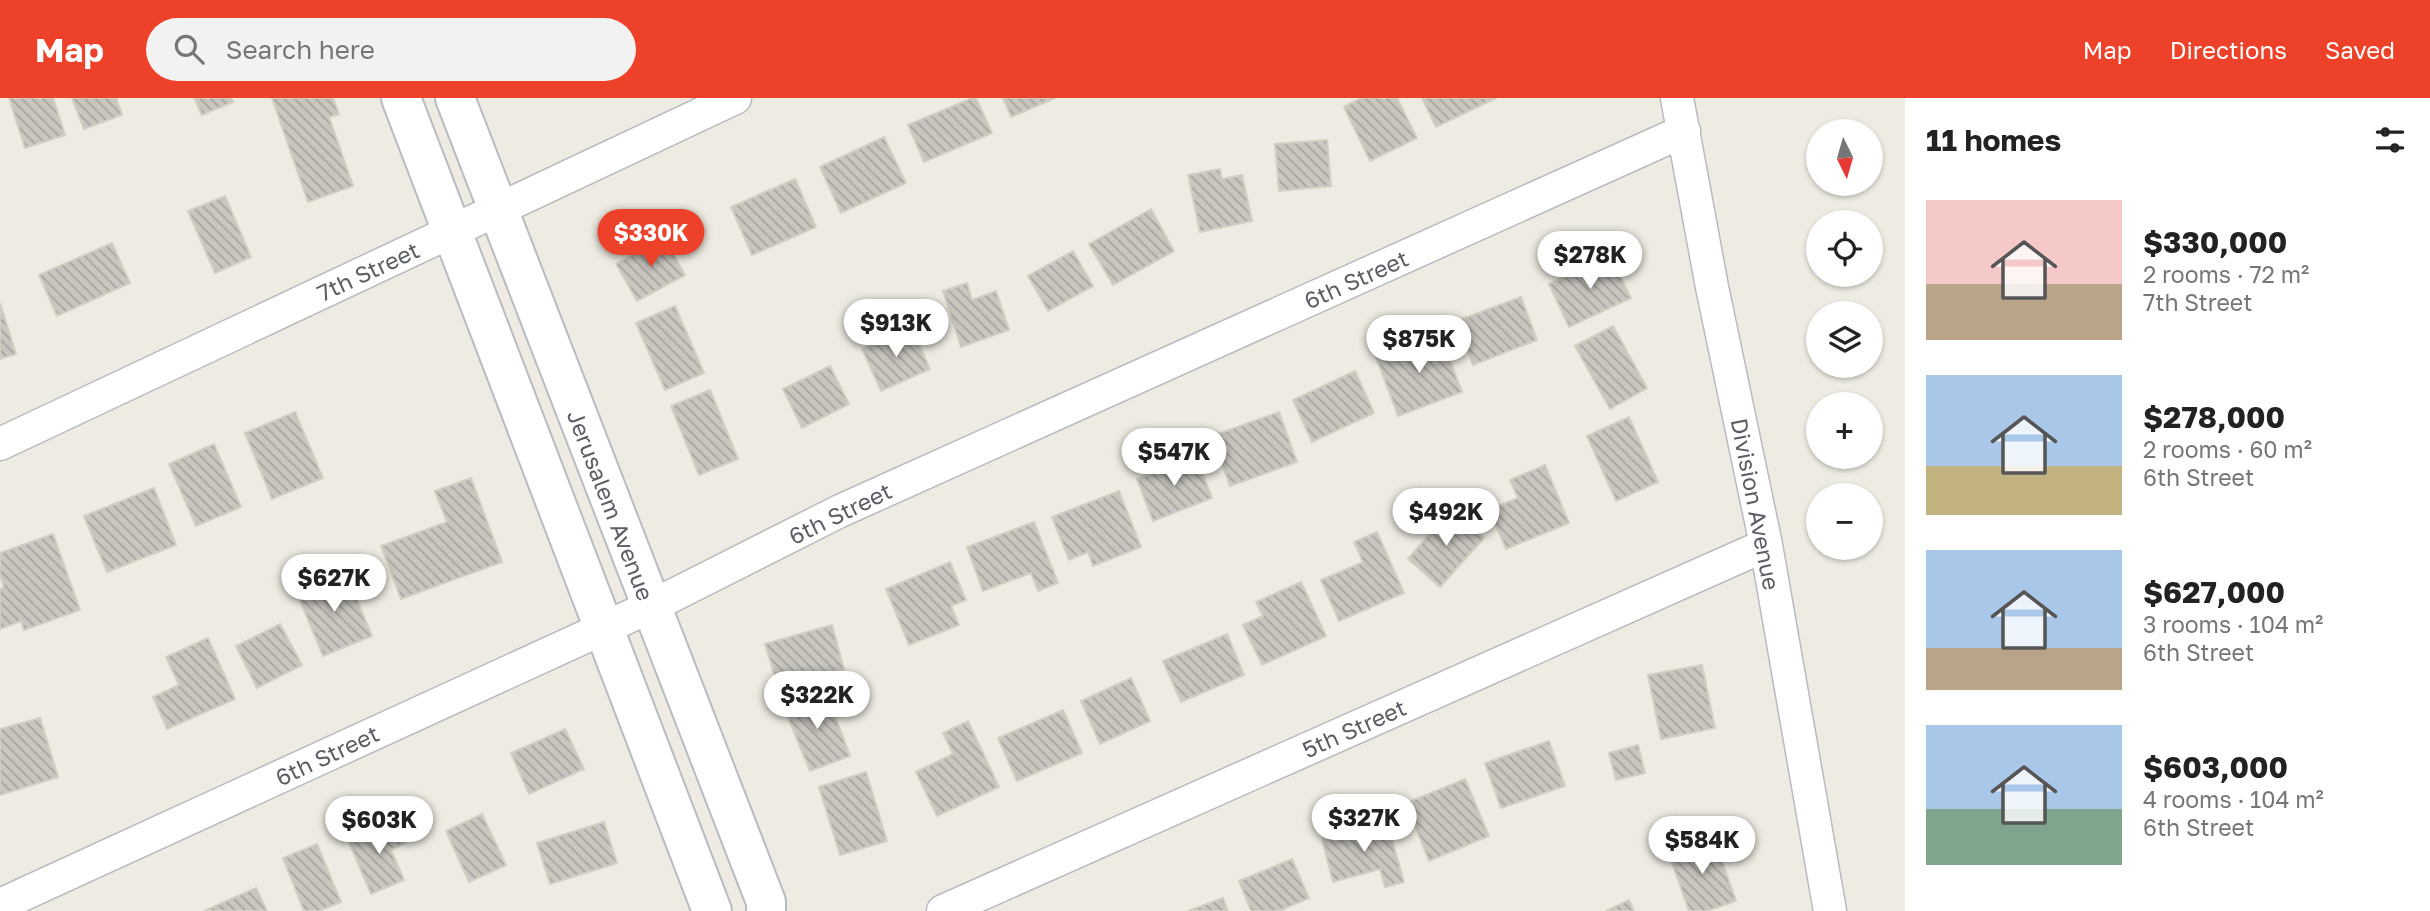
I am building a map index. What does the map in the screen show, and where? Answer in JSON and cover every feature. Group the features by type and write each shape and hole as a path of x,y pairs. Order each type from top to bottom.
{"main road":[{"path":"401,98 712,911"},
{"name":"Jerusalem Avenue","path":"455,98 496,210 766,902 766,911"}],"street":[{"name":"7th Street","path":"0,444 735,98"},
{"name":"Division Avenue","path":"1677,98 1712,288 1766,545 1830,911"},
{"name":"6th Street","path":"0,905 650,607 840,511 1684,131"},
{"name":"5th Street","path":"943,911 1766,545"}],"building":[{"path":"9,98 53,98 65,135 25,148"},
{"path":"72,98 116,98 122,115 84,129"},
{"path":"194,98 231,98 233,102 202,115"},
{"path":"272,98 333,98 339,114 329,117 353,186 308,202"},
{"path":"976,98 992,133 924,162 908,125"},
{"path":"1003,98 1055,98 1011,117"},
{"path":"1361,98 1397,98 1417,138 1370,161 1344,107"},
{"path":"1422,98 1496,98 1436,127"},
{"path":"884,137 906,183 841,213 820,167"},
{"path":"1327,140 1331,186 1279,191 1275,144"},
{"path":"1220,169 1222,179 1242,175 1252,221 1200,232 1188,175"},
{"path":"795,179 816,227 752,255 731,207"},
{"path":"225,196 251,257 215,273 188,211"},
{"path":"1151,209 1174,251 1113,285 1089,244"},
{"path":"664,237 685,275 637,301 616,264"},
{"path":"112,243 130,283 57,316 39,275"},
{"path":"1073,251 1093,286 1048,311 1028,276"},
{"path":"1610,255 1631,298 1569,327 1549,284"},
{"path":"967,283 972,300 996,291 1009,330 961,347 943,291"},
{"path":"1521,297 1537,340 1473,365 1456,321"},
{"path":"0,303 16,354 0,359"},
{"path":"675,306 704,373 665,390 636,323"},
{"path":"1613,326 1647,388 1610,409 1575,346"},
{"path":"911,327 930,369 881,391 862,349"},
{"path":"1440,334 1462,392 1398,416 1376,357"},
{"path":"830,366 849,404 802,428 783,389"},
{"path":"1355,371 1374,413 1312,442 1293,400"},
{"path":"710,390 738,459 699,475 671,406"},
{"path":"295,412 323,478 272,499 245,433"},
{"path":"1279,412 1297,462 1230,486 1212,436"},
{"path":"1629,417 1658,482 1616,501 1587,436"},
{"path":"214,444 241,507 196,526 169,464"},
{"path":"1196,456 1212,498 1153,521 1137,479"},
{"path":"1545,465 1569,523 1506,549 1489,510 1518,498 1510,480"},
{"path":"471,478 502,562 401,599 381,546 447,522 435,491"},
{"path":"154,488 176,545 107,572 84,516"},
{"path":"1119,491 1141,547 1093,566 1088,552 1069,560 1052,517"},
{"path":"1451,509 1484,538 1440,587 1408,559"},
{"path":"1034,522 1058,583 1038,591 1031,573 983,591 967,547"},
{"path":"1377,532 1404,593 1339,621 1321,580 1363,562 1354,542"},
{"path":"53,534 80,610 24,630 21,621 0,629 0,589 4,587 0,575 0,553"},
{"path":"950,562 966,600 951,606 959,625 909,645 886,589"},
{"path":"345,571 372,636 323,656 296,591"},
{"path":"1301,582 1326,636 1262,665 1243,625 1263,616 1256,602"},
{"path":"280,624 302,665 257,688 236,646"},
{"path":"832,625 844,669 778,687 765,644"},
{"path":"1227,634 1244,675 1181,702 1163,661"},
{"path":"208,638 235,699 167,729 153,697 179,685 166,657"},
{"path":"1702,665 1715,728 1661,739 1648,675"},
{"path":"1131,678 1150,721 1100,744 1081,701"},
{"path":"826,692 850,756 810,771 784,708"},
{"path":"1063,710 1082,753 1017,781 998,738"},
{"path":"40,718 58,777 0,795 0,729"},
{"path":"968,721 999,787 937,816 916,772 953,754 943,733"},
{"path":"565,729 584,769 529,794 511,753"},
{"path":"1549,741 1565,786 1501,808 1485,763"},
{"path":"1638,745 1645,773 1616,780 1609,753"},
{"path":"866,772 887,841 840,855 819,787"},
{"path":"1465,779 1489,836 1429,861 1406,803"},
{"path":"482,814 506,865 469,882 446,831"},
{"path":"396,821 405,843 391,850 404,880 371,894 348,840"},
{"path":"604,822 617,863 550,884 537,843"},
{"path":"1387,822 1404,882 1385,887 1380,869 1333,882 1322,839"},
{"path":"1713,836 1736,901 1707,911 1689,911 1668,851"},
{"path":"317,844 341,902 319,911 304,911 283,858"},
{"path":"1292,859 1309,898 1279,911 1251,911 1239,881"},
{"path":"256,888 267,911 204,911"},
{"path":"1223,898 1228,911 1188,911"},
{"path":"1629,900 1634,911 1606,911"}]}
